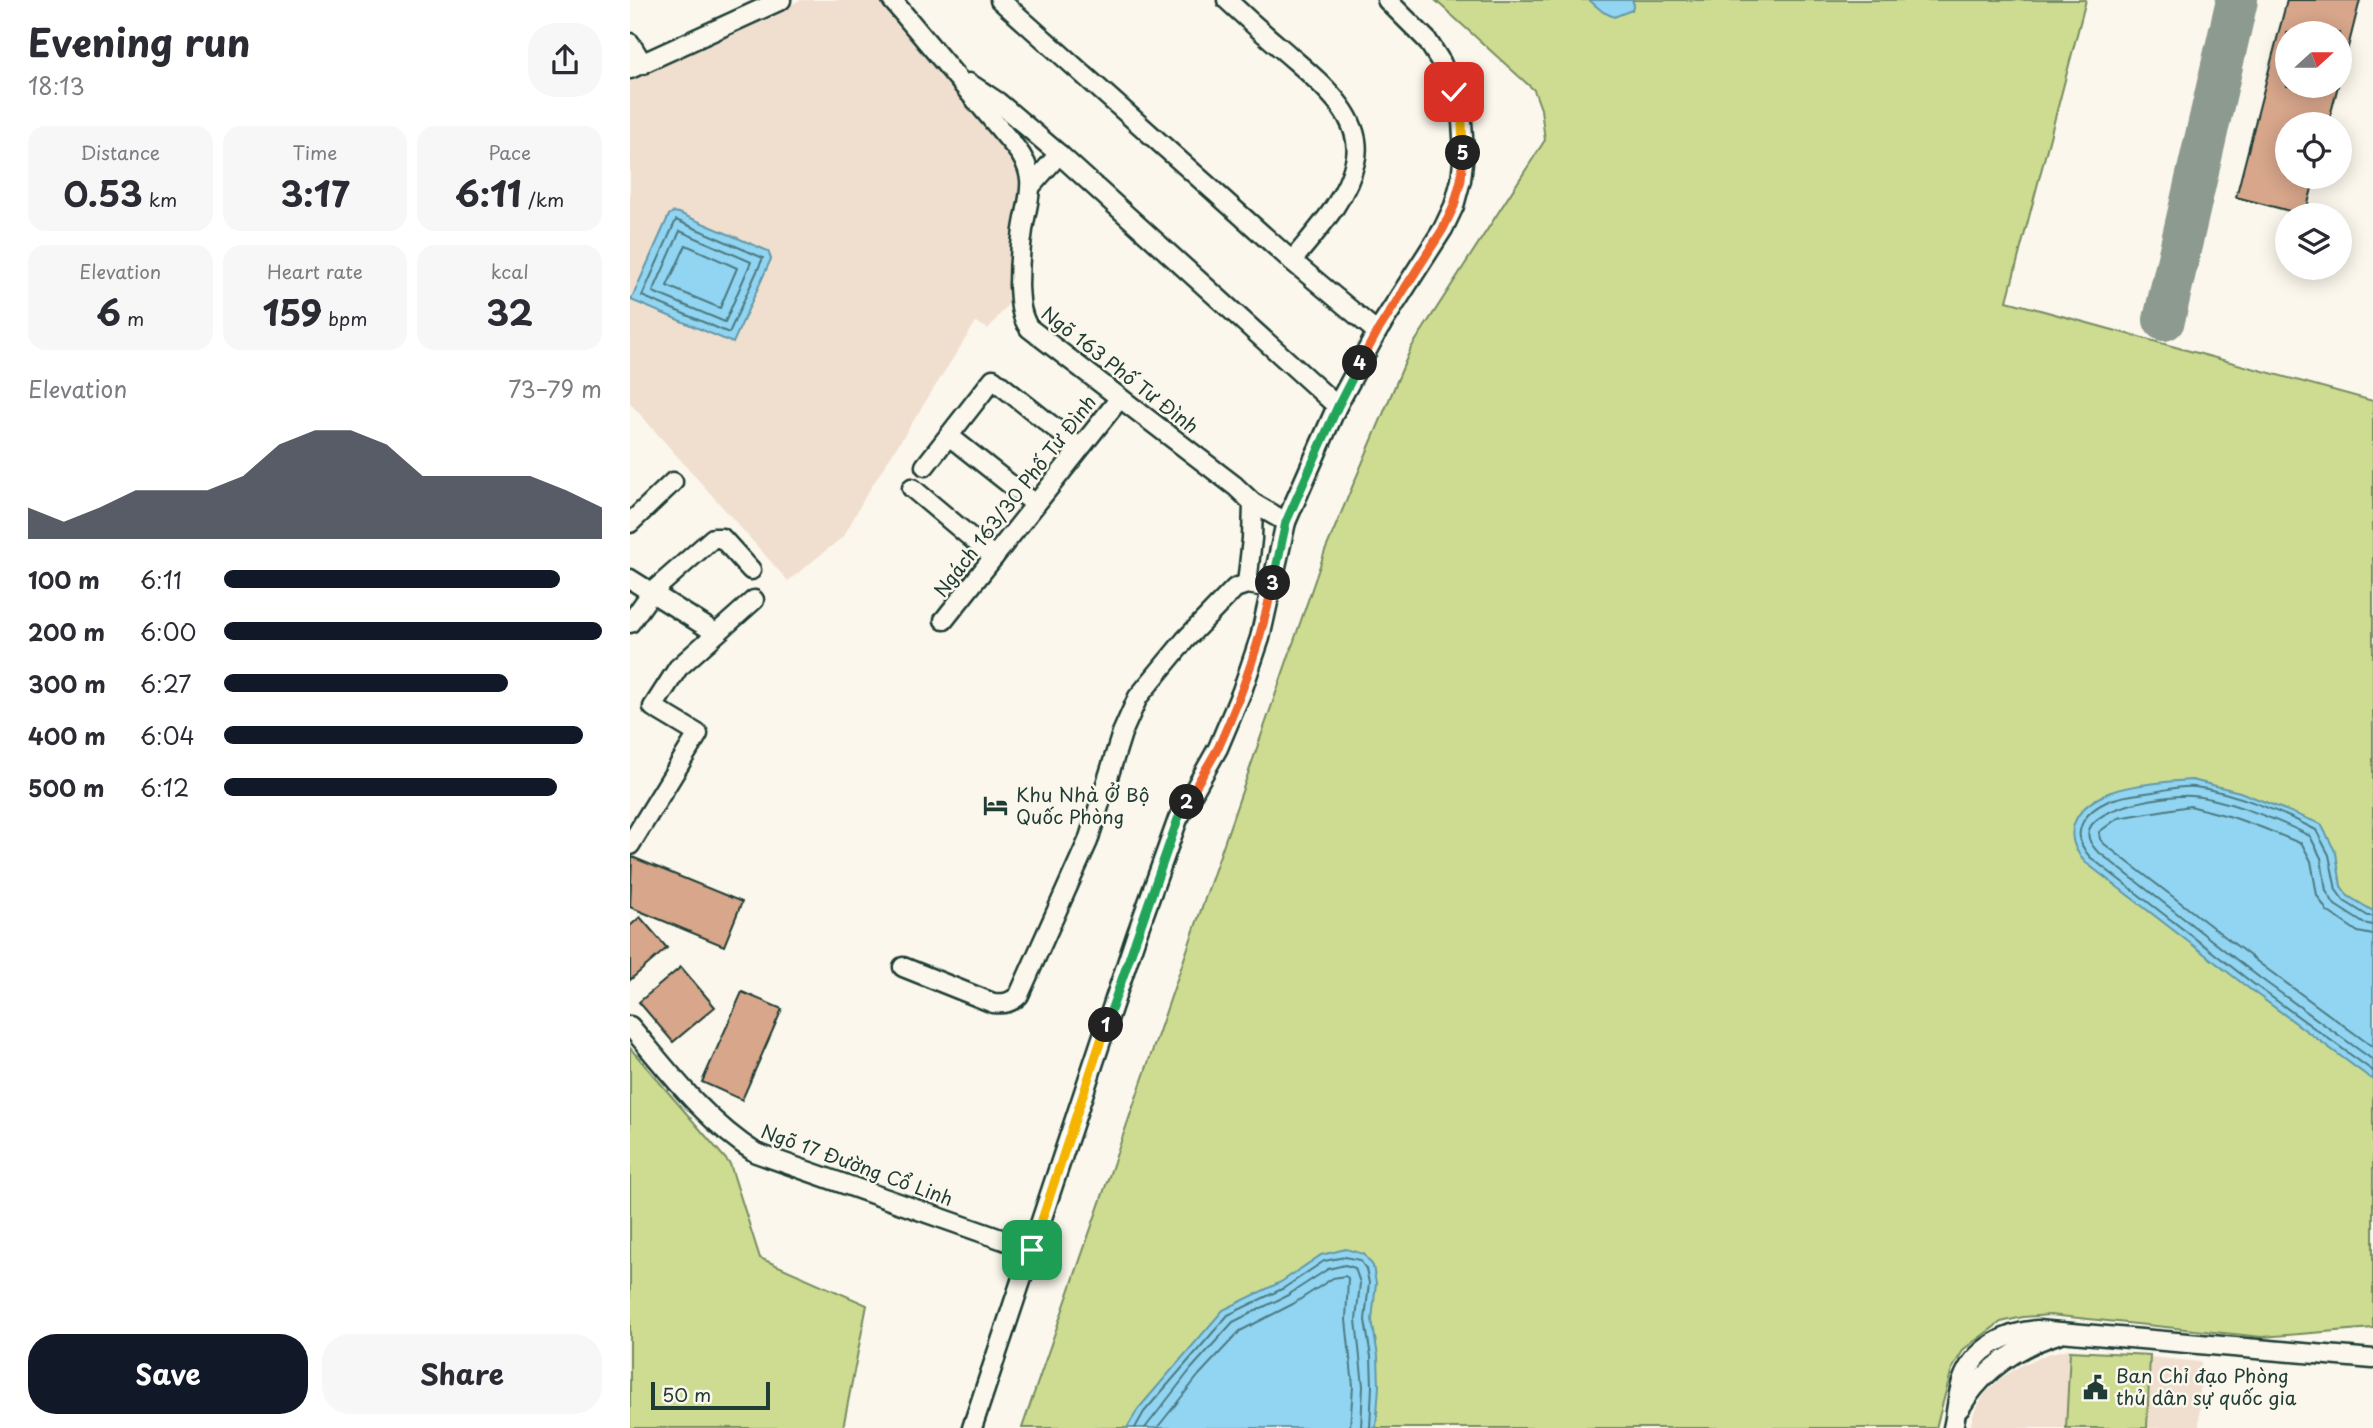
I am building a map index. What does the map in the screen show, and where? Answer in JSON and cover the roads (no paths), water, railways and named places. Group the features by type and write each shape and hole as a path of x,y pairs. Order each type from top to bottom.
{"street":[{"path":"630,43 637,66 781,0"},
{"name":"Ngõ 163 Phố Tư Đình","path":"892,0 1020,153 1029,169 1031,186 1019,265 1023,317 1029,328 1235,486 1252,503 1286,522"},
{"path":"1000,0 1292,261 1377,332"},
{"path":"1227,0 1330,92 1346,113 1354,136 1357,159 1348,185 1327,218 1292,261"},
{"path":"972,1428 1136,936 1178,819 1218,748 1242,691 1260,638 1286,522 1338,406 1377,332 1443,229 1454,206 1464,153 1462,122 1454,92 1441,62 1427,40 1387,0"},
{"path":"952,72 998,102 1059,154 1338,406"},
{"path":"1031,186 1059,154"},
{"path":"925,466 993,379 1080,447"},
{"name":"Ngách 163/30 Phố Tư Đình","path":"944,620 1119,398"},
{"path":"949,436 1035,504"},
{"path":"630,523 673,482"},
{"path":"912,488 994,557"},
{"path":"1247,584 1252,539 1252,503"},
{"path":"630,623 652,592 713,538 722,538 751,570"},
{"path":"630,579 716,634"},
{"path":"903,967 993,1003 1013,1001 1019,995 1088,841 1122,733 1138,697 1185,640 1235,588 1247,584 1272,588"},
{"path":"630,845 698,734 653,707 678,668 754,600"},
{"name":"Ngõ 17 Đường Cổ Linh","path":"630,1026 698,1105 735,1139 756,1153 1032,1250"},
{"path":"1954,1422 1974,1388 1992,1369 2025,1348 2065,1332 2373,1359"},
{"path":"2345,1356 2373,1345"}],"water":[{"path":"1589,0 1632,0 1634,4 1632,10 1614,17"},
{"path":"673,212 768,251 771,259 733,343 631,300 669,215"},
{"path":"2192,780 2240,792 2321,824 2336,853 2341,886 2348,896 2373,911 2373,1080 2251,990 2085,862 2077,852 2073,842 2074,823 2079,814 2095,800 2125,788"},
{"path":"1346,1249 1364,1254 1373,1266 1376,1283 1372,1320 1378,1356 1376,1428 1127,1428 1138,1409 1223,1310 1281,1282 1321,1255"}],"place":[{"name":"Khu Nhà Ở Bộ Quốc Phòng","path":"996,806"},
{"name":"Ban Chỉ đạo Phòng thủ dân sự quốc gia","path":"2096,1387"}]}
